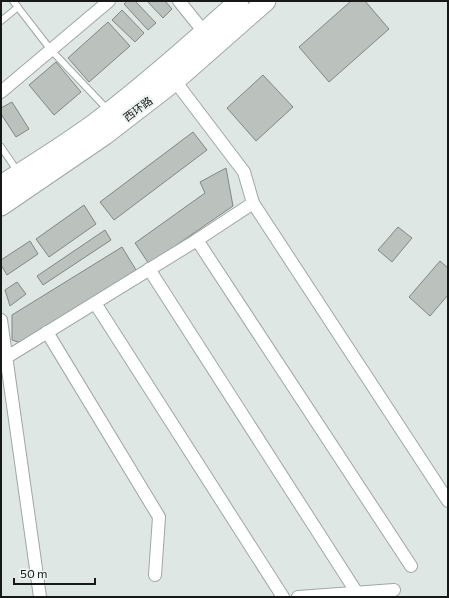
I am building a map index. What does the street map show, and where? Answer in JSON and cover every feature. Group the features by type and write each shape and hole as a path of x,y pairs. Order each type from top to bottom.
{"main road":[{"name":"西环路","path":"1,185 94,123 239,1"},
{"name":"西环路","path":"1,206 104,135 175,81 266,1"}],"street":[{"path":"1,92 109,1"},
{"path":"179,1 204,32"},
{"path":"175,81 244,172 253,203 448,501"},
{"path":"7,357 197,240 253,203"},
{"path":"197,240 411,566"},
{"path":"149,269 357,593"},
{"path":"95,302 283,597"},
{"path":"1,320 40,597"},
{"path":"47,332 159,517 155,575"},
{"path":"298,597 394,590"}],"lane":[{"path":"13,1 51,50 109,111"},
{"path":"1,21 18,7"},
{"path":"1,147 19,174"}],"building":[{"path":"127,1 135,1 156,23 148,30 124,4"},
{"path":"147,1 165,1 172,9 163,18"},
{"path":"351,1 365,1 389,29 329,82 299,47"},
{"path":"122,10 144,33 135,42 112,20"},
{"path":"108,22 130,46 89,82 68,58"},
{"path":"56,62 81,92 54,115 29,85"},
{"path":"263,75 293,107 256,141 227,108"},
{"path":"12,102 29,129 16,137 1,114 1,108"},
{"path":"193,132 207,150 114,220 100,202"},
{"path":"226,168 233,206 149,264 135,243 205,193 200,182"},
{"path":"84,205 96,224 49,257 36,239"},
{"path":"398,227 412,238 392,262 378,250"},
{"path":"105,230 111,240 43,285 37,276"},
{"path":"30,241 38,254 7,275 1,265 1,260"},
{"path":"122,247 136,270 21,343 12,340 12,315"},
{"path":"440,261 448,268 448,295 430,316 409,297"},
{"path":"17,282 26,294 10,306 5,290"}]}
